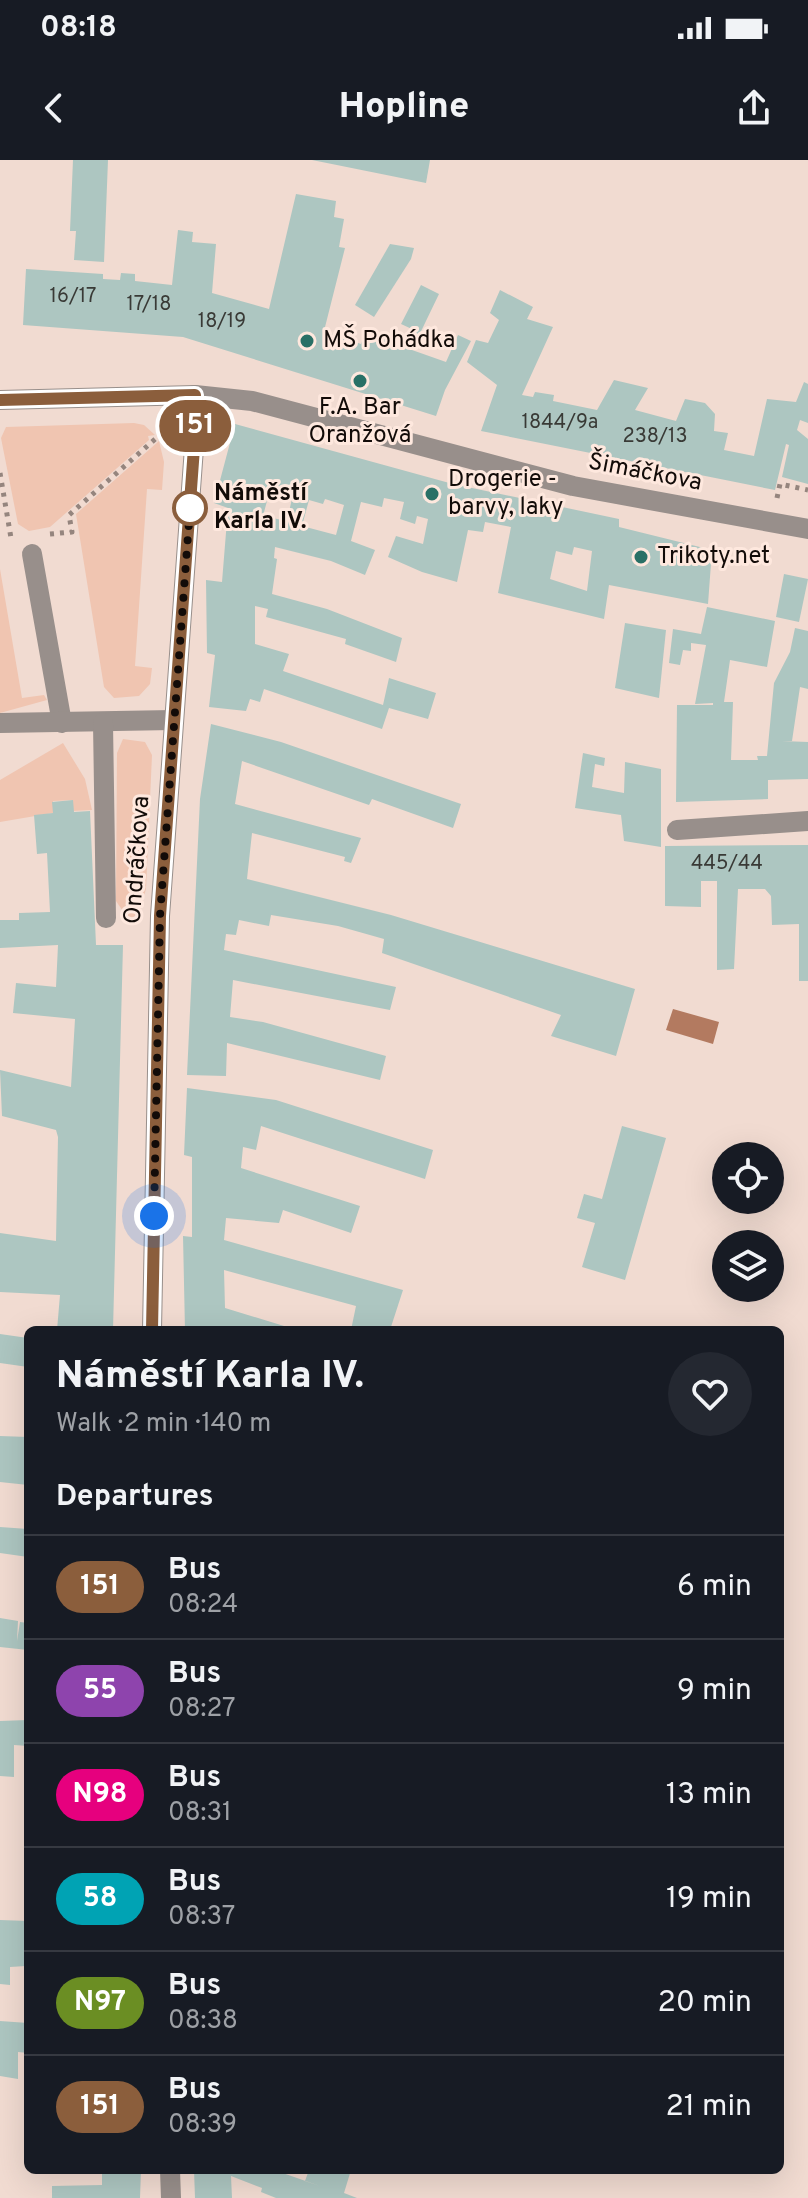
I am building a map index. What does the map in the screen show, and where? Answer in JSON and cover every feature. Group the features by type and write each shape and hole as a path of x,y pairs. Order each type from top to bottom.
{"street":[{"path":"0,400 195,395"},
{"name":"Šimáčkova","path":"195,395 252,401 306,413 573,486 808,529"},
{"name":"Ondráčkova","path":"152,1326 160,916 195,434 195,395"},
{"path":"32,554 52,723"},
{"path":"0,723 173,720"},
{"path":"103,723 106,918"},
{"path":"677,830 808,821"},
{"path":"170,2174 171,2198"}],"path":[{"path":"72,532 69,515 161,434"},
{"path":"0,476 11,539"},
{"path":"777,498 780,484 808,490"}],"shaded area":[{"path":"144,425 155,435 148,436 149,440 50,527 29,531 18,524 1,438 6,427"},
{"path":"159,441 164,462 162,490 147,489 135,666 152,668 150,684 139,696 114,698 104,687 76,514"},
{"path":"0,569 22,698 44,695 47,700 0,713"},
{"path":"123,739 145,742 152,755 146,889 139,913 129,920 116,901 117,753"},
{"path":"63,743 85,779 92,810 72,811 73,800 53,801 53,813 0,822 0,780"},
{"path":"673,1009 719,1022 713,1044 666,1030"}],"building":[{"path":"73,160 108,160 104,262 74,260 76,231 70,231"},
{"path":"312,160 430,160 426,183"},
{"path":"296,194 336,201 334,217 344,219 339,247 345,248 324,331 361,344 364,335 376,342 379,335 398,342 395,348 404,350 414,330 401,324 421,285 439,294 412,350 446,362 458,335 471,341 445,390 436,416 183,337 23,325 26,269 103,274 103,279 120,280 121,273 135,274 135,281 172,285 178,230 193,232 192,242 216,244 212,293 269,309"},
{"path":"390,244 414,248 411,259 374,317 355,305"},
{"path":"500,290 533,307 527,319 553,327 522,395 533,397 535,392 554,395 553,401 597,410 614,380 648,388 635,410 676,421 685,399 705,403 715,414 714,431 728,433 724,450 754,456 767,399 796,402 804,382 808,384 808,423 800,420 797,430 808,439 808,484 782,477 789,445 786,444 775,490 481,431 497,385 467,362 476,340 488,343 499,320 490,313"},
{"path":"235,424 453,484 619,519 619,527 712,550 708,604 609,585 604,619 498,593 511,527 485,522 483,532 468,530 457,582 422,572 388,557 396,536 423,544 428,519 417,516 415,524 400,519 404,502 384,498 382,507 361,502 351,541 375,550 365,575 331,561 275,547 274,558 277,559 272,594 327,609 402,638 396,662 345,644 346,639 266,617 268,609 255,606 255,644 289,654 283,671 383,705 389,678 436,693 428,719 389,708 382,729 264,689 260,702 250,699 246,711 209,707 215,655 207,653 206,580 222,582 228,508 214,503","holes":["271,486 293,494 287,521 263,516","325,499 344,505 336,535 302,526 309,500 323,504","574,547 592,551 587,591 550,579 556,551 572,555"]},
{"path":"784,574 808,579 799,622 776,617"},
{"path":"707,607 775,621 767,667 730,660 724,702 733,702 731,760 758,760 757,756 767,756 774,683 790,652 795,628 808,631 808,689 800,687 792,741 782,741 808,742 808,779 768,780 768,799 676,802 677,705 713,705 713,703 695,704 706,645 691,643 691,651 683,650 680,665 669,663 673,629 701,634"},
{"path":"625,623 666,630 659,698 615,688"},
{"path":"211,724 281,742 461,804 453,828 372,799 369,805 242,761 235,804 361,838 351,863 344,861 345,857 252,833 247,879 391,915 635,989 616,1056 551,1036 561,1015 382,953 384,939 338,926 271,915 269,926 239,920 236,935 226,934 224,950 396,987 390,1010 233,980 230,1017 263,1022 386,1056 380,1080 227,1043 226,1076 187,1075 200,799"},
{"path":"583,753 605,758 604,766 595,764 592,787 624,793 625,762 661,769 661,847 624,841 621,815 575,808"},
{"path":"73,800 74,812 90,811 96,945 123,945 113,1326 57,1326 60,1295 0,1292 0,1233 56,1241 56,1130 2,1116 0,1070 71,1087 75,1019 13,1013 16,983 56,987 58,945 0,948 0,920 19,920 19,913 50,912 47,853 37,854 34,815 53,813 52,802"},
{"path":"808,845 808,981 799,981 799,924 772,925 771,896 765,889 738,889 734,969 717,970 717,881 701,881 701,907 665,906 665,846"},
{"path":"187,1088 276,1100 433,1150 425,1179 261,1126 256,1150 243,1147 241,1168 360,1206 351,1233 283,1210 279,1223 226,1218 224,1240 403,1290 391,1326 352,1326 356,1306 224,1270 225,1308 284,1326 185,1326 183,1236 192,1237 192,1157 184,1155"},
{"path":"622,1126 666,1138 625,1280 582,1267 595,1223 577,1218 584,1194 602,1199"},
{"path":"0,1334 24,1337 24,1366 0,1363"},
{"path":"0,1436 24,1437 24,1485 0,1482"},
{"path":"0,1527 24,1529 24,1556 0,1553"},
{"path":"0,1618 18,1621 17,1641 20,1622 24,1622 24,1650 0,1647"},
{"path":"24,1720 24,1746 14,1745 14,1777 0,1776 0,1721"},
{"path":"0,1920 24,1921 24,1966 10,1967 10,1985 0,1984"},
{"path":"0,2021 24,2023 24,2053 18,2052 18,2079 0,2076"},
{"path":"102,2174 141,2174 140,2198 52,2198 52,2186 102,2185"},
{"path":"194,2174 285,2174 305,2181 308,2174 350,2174 344,2193 357,2198 276,2198 261,2192 262,2188 231,2176 232,2198 195,2198"}],"bus line":[{"name":"151","path":"0,400 195,395 195,434 160,916 152,1326"}],"place":[{"name":"MŠ Pohádka","path":"307,341"},
{"name":"F.A. Bar Oranžová","path":"360,381"},
{"name":"Drogerie - barvy, laky","path":"432,494"},
{"name":"Náměstí Karla IV.","path":"190,508"},
{"name":"Trikoty.net","path":"641,557"}],"route":[{"path":"154,1216 160,916 190,508"}]}
